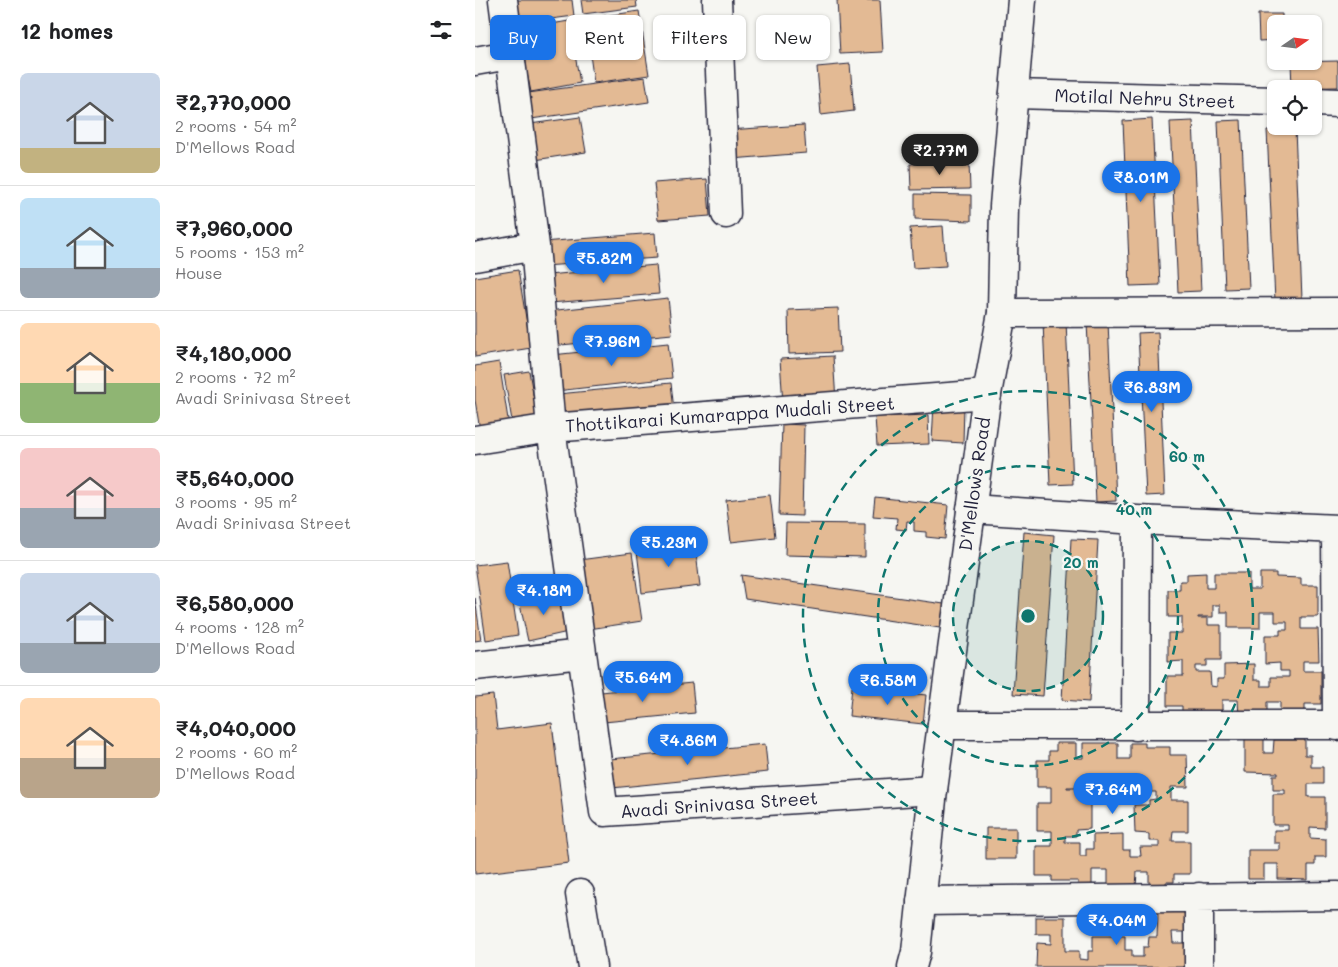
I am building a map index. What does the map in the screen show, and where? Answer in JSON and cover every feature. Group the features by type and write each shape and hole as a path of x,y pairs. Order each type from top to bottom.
{"street":[{"name":"Avadi Srinivasa Street","path":"503,0 505,15"},
{"path":"717,0 726,214"},
{"name":"D'Mellows Road","path":"912,967 916,952 933,790 971,509 987,394 1002,313 1004,206 1022,0"},
{"path":"475,61 490,58"},
{"name":"Avadi Srinivasa Street","path":"510,60 535,246 551,428 604,812 933,790"},
{"name":"Motilal Nehru Street","path":"1014,94 1267,101"},
{"path":"1322,102 1338,103"},
{"path":"475,257 535,246"},
{"path":"1002,313 1338,312"},
{"name":"Thottikarai Kumarappa Mudali Street","path":"475,440 551,428 987,394"},
{"path":"942,725 1337,726 1337,529 1137,520 971,509"},
{"path":"1136,726 1137,520"},
{"path":"475,666 582,654"},
{"path":"580,894 592,967"},
{"path":"921,901 1338,896"},
{"path":"1199,898 1199,967"}],"building":[{"path":"517,0 572,0 574,15 556,18 556,15 519,15"},
{"path":"581,0 636,0 637,7 583,14"},
{"path":"837,0 880,0 883,52 840,54"},
{"path":"639,11 640,15 612,15"},
{"path":"1258,14 1282,14 1267,15 1267,41 1259,41"},
{"path":"566,22 566,60 576,60 580,83 531,92 522,60 556,60 556,23"},
{"path":"643,37 649,75 594,83 591,60 643,60"},
{"path":"1323,61 1338,61 1338,87 1322,87 1322,80 1292,80 1291,70 1323,70"},
{"path":"850,64 854,111 821,115 817,67"},
{"path":"645,77 649,102 531,119 528,93"},
{"path":"580,117 586,152 535,160 530,124"},
{"path":"1152,119 1160,285 1130,286 1123,121"},
{"path":"1241,120 1249,288 1225,289 1218,121"},
{"path":"1193,121 1201,291 1178,292 1170,122"},
{"path":"804,125 806,153 732,159 728,130"},
{"path":"1267,135 1295,135 1302,299 1275,301"},
{"path":"969,163 970,189 911,190 910,164"},
{"path":"707,179 710,216 658,220 654,183"},
{"path":"915,194 971,195 971,221 915,219"},
{"path":"943,226 946,266 913,268 910,228"},
{"path":"655,233 657,258 544,266 542,242"},
{"path":"656,265 659,294 550,303 548,275"},
{"path":"518,270 531,348 475,357 475,277"},
{"path":"668,298 672,334 551,346 548,311"},
{"path":"838,308 840,352 789,354 788,310"},
{"path":"1066,321 1073,484 1050,485 1043,322"},
{"path":"1108,322 1116,501 1096,502 1087,323"},
{"path":"1158,332 1165,495 1146,496 1138,333"},
{"path":"668,343 672,378 556,391 552,355"},
{"path":"833,356 836,401 783,404 780,359"},
{"path":"499,362 510,432 481,436 475,400 475,366"},
{"path":"529,371 539,428 514,432 504,375"},
{"path":"671,383 674,410 561,422 558,394"},
{"path":"934,404 964,405 963,443 932,441"},
{"path":"928,415 929,444 877,446 875,417"},
{"path":"782,424 804,425 802,516 779,515"},
{"path":"770,495 775,537 731,542 726,500"},
{"path":"875,497 948,505 945,539 926,537 926,532 914,531 914,522 907,521 906,530 896,529 897,518 873,516"},
{"path":"786,523 865,524 865,557 785,555"},
{"path":"1024,532 1054,535 1043,696 1013,694"},
{"path":"1071,539 1098,540 1089,702 1062,700"},
{"path":"695,544 700,586 642,593 637,551"},
{"path":"632,553 642,621 589,629 579,560"},
{"path":"507,561 518,635 486,640 475,565"},
{"path":"1206,573 1206,588 1214,588 1214,573 1249,573 1249,589 1260,589 1260,573 1276,573 1276,577 1301,578 1301,585 1318,585 1318,617 1301,617 1301,629 1318,629 1319,661 1303,661 1303,671 1321,671 1321,704 1305,704 1305,712 1280,718 1280,702 1267,702 1267,717 1239,717 1238,700 1222,700 1222,716 1209,716 1209,711 1182,711 1182,706 1167,706 1167,676 1183,676 1183,661 1168,662 1168,633 1182,633 1182,617 1168,617 1168,590 1180,590 1180,581 1187,581 1187,574","holes":["1213,605 1220,605 1220,612 1228,612 1228,628 1260,628 1260,612 1275,612 1275,622 1287,622 1287,630 1280,630 1280,635 1265,635 1265,664 1280,663 1280,671 1289,671 1289,677 1271,677 1271,686 1261,686 1261,680 1254,680 1254,664 1224,665 1224,679 1217,679 1217,687 1211,686 1210,672 1196,672 1196,666 1207,666 1207,660 1221,660 1221,625 1208,625 1208,618 1198,618 1213,617"]},
{"path":"741,575 944,604 940,628 745,599"},
{"path":"559,591 568,632 528,641 519,600"},
{"path":"475,598 481,640 475,641"},
{"path":"692,683 695,713 594,723 591,693"},
{"path":"852,687 926,695 923,724 849,716"},
{"path":"493,695 497,730 552,723 569,863 475,874 475,697"},
{"path":"1245,739 1264,739 1264,753 1273,753 1274,740 1305,740 1305,755 1311,755 1311,767 1323,767 1323,784 1308,784 1308,797 1325,797 1325,828 1310,827 1310,838 1326,839 1326,857 1315,857 1315,865 1308,865 1308,880 1278,879 1278,864 1264,864 1264,879 1248,879 1248,850 1280,850 1280,843 1274,843 1274,830 1288,830 1288,825 1273,825 1273,794 1285,794 1285,790 1273,790 1273,775 1278,775 1278,773 1245,772"},
{"path":"1056,743 1076,743 1076,758 1083,758 1083,743 1118,743 1118,759 1130,759 1130,743 1145,743 1145,747 1170,747 1170,755 1187,755 1188,787 1171,787 1171,800 1188,800 1188,831 1173,831 1172,841 1190,841 1190,874 1174,874 1174,882 1166,882 1166,888 1149,888 1149,872 1137,872 1136,887 1108,887 1108,870 1092,870 1092,886 1078,886 1078,881 1052,881 1052,876 1036,876 1036,846 1052,846 1052,831 1037,831 1037,803 1051,803 1051,787 1037,787 1037,760 1049,760 1049,751 1056,751","holes":["1082,775 1089,775 1089,782 1097,782 1097,798 1130,798 1130,781 1145,781 1145,792 1156,792 1156,799 1149,800 1149,805 1134,805 1135,833 1149,834 1149,841 1159,841 1159,847 1140,847 1141,856 1130,856 1130,850 1123,850 1123,834 1093,835 1093,849 1086,849 1086,856 1080,856 1080,842 1065,842 1065,836 1076,836 1076,830 1090,829 1090,795 1077,795 1077,788 1067,788 1082,787"]},
{"path":"765,744 768,772 612,788 610,759"},
{"path":"986,828 1016,828 1016,859 986,859"},
{"path":"1158,912 1191,912 1191,932 1172,932 1173,943 1191,943 1190,967 1036,967 1037,943 1051,944 1051,934 1036,934 1036,917 1065,917 1065,951 1079,951 1079,959 1088,960 1088,951 1093,951 1093,936 1125,936 1125,950 1132,950 1132,957 1143,957 1143,947 1148,947 1149,937 1157,937"}]}
